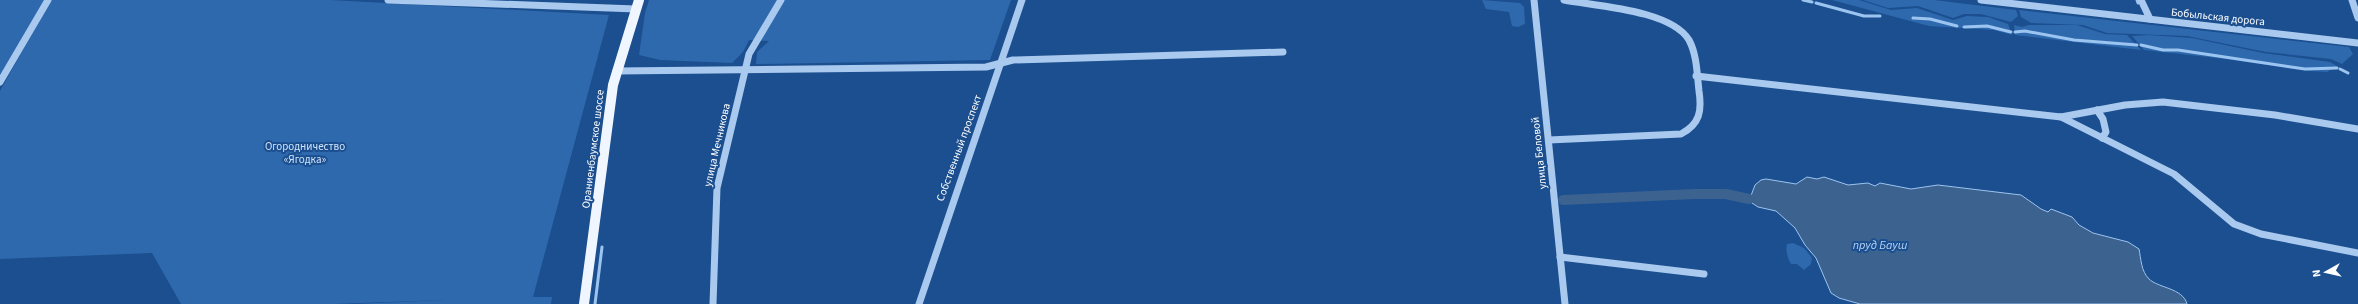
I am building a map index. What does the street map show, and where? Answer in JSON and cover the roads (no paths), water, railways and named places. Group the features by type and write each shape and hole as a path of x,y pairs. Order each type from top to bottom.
{"main road":[{"name":"Ораниенбаумское шоссе","path":"584,304 616,71 638,4"}],"street":[{"path":"0,82 48,0"},
{"path":"388,0 638,4"},
{"name":"улица Мечникова","path":"713,304 717,188 749,54 781,0"},
{"name":"Собственный проспект","path":"919,304 943,225 1002,63 1022,0"},
{"name":"улица Беловой","path":"1534,0 1565,304"},
{"path":"1548,140 1681,134 1691,129 1701,116 1702,109 1689,40 1673,25 1657,18 1564,0"},
{"name":"Бобыльская дорога","path":"1981,0 2358,42"},
{"path":"2141,0 2150,19"},
{"path":"2352,0 2358,18"},
{"path":"616,71 746,68 986,66 1013,60 1283,52"},
{"path":"1696,76 2061,117 2097,110 2163,102 2275,115 2358,129"},
{"path":"2097,110 2103,119 2106,132 2102,138"},
{"path":"2061,117 2174,174 2234,224 2261,234 2358,253"},
{"path":"1560,257 1704,274"}],"water":[{"name":"пруд Бауш","path":"1807,177 1817,179 1824,177 1848,185 1868,183 1875,186 1880,183 1911,189 1938,185 2021,195 2041,209 2048,212 2051,209 2072,217 2079,225 2093,233 2128,242 2139,249 2146,276 2153,282 2176,291 2185,299 2187,304 1860,304 1839,298 1831,293 1816,258 1805,245 1795,228 1776,211 1758,207 1749,201 1755,185 1761,180 1766,179 1796,184"}],"waterway":[{"path":"1803,0 1812,2"},
{"path":"1816,3 1864,16 1880,16"},
{"path":"1913,18 1930,19 1957,26"},
{"path":"1964,27 1987,26 2011,32"},
{"path":"2015,32 2025,31 2074,40 2137,45"},
{"path":"2141,45 2163,50 2178,50 2305,69 2337,68"},
{"path":"2340,69 2348,73"},
{"path":"1563,200 1695,194 1726,194 1749,199"},
{"path":"595,304 602,247"}],"park label":[{"name":"Огородничество «Ягодка»","path":"305,152"}]}
